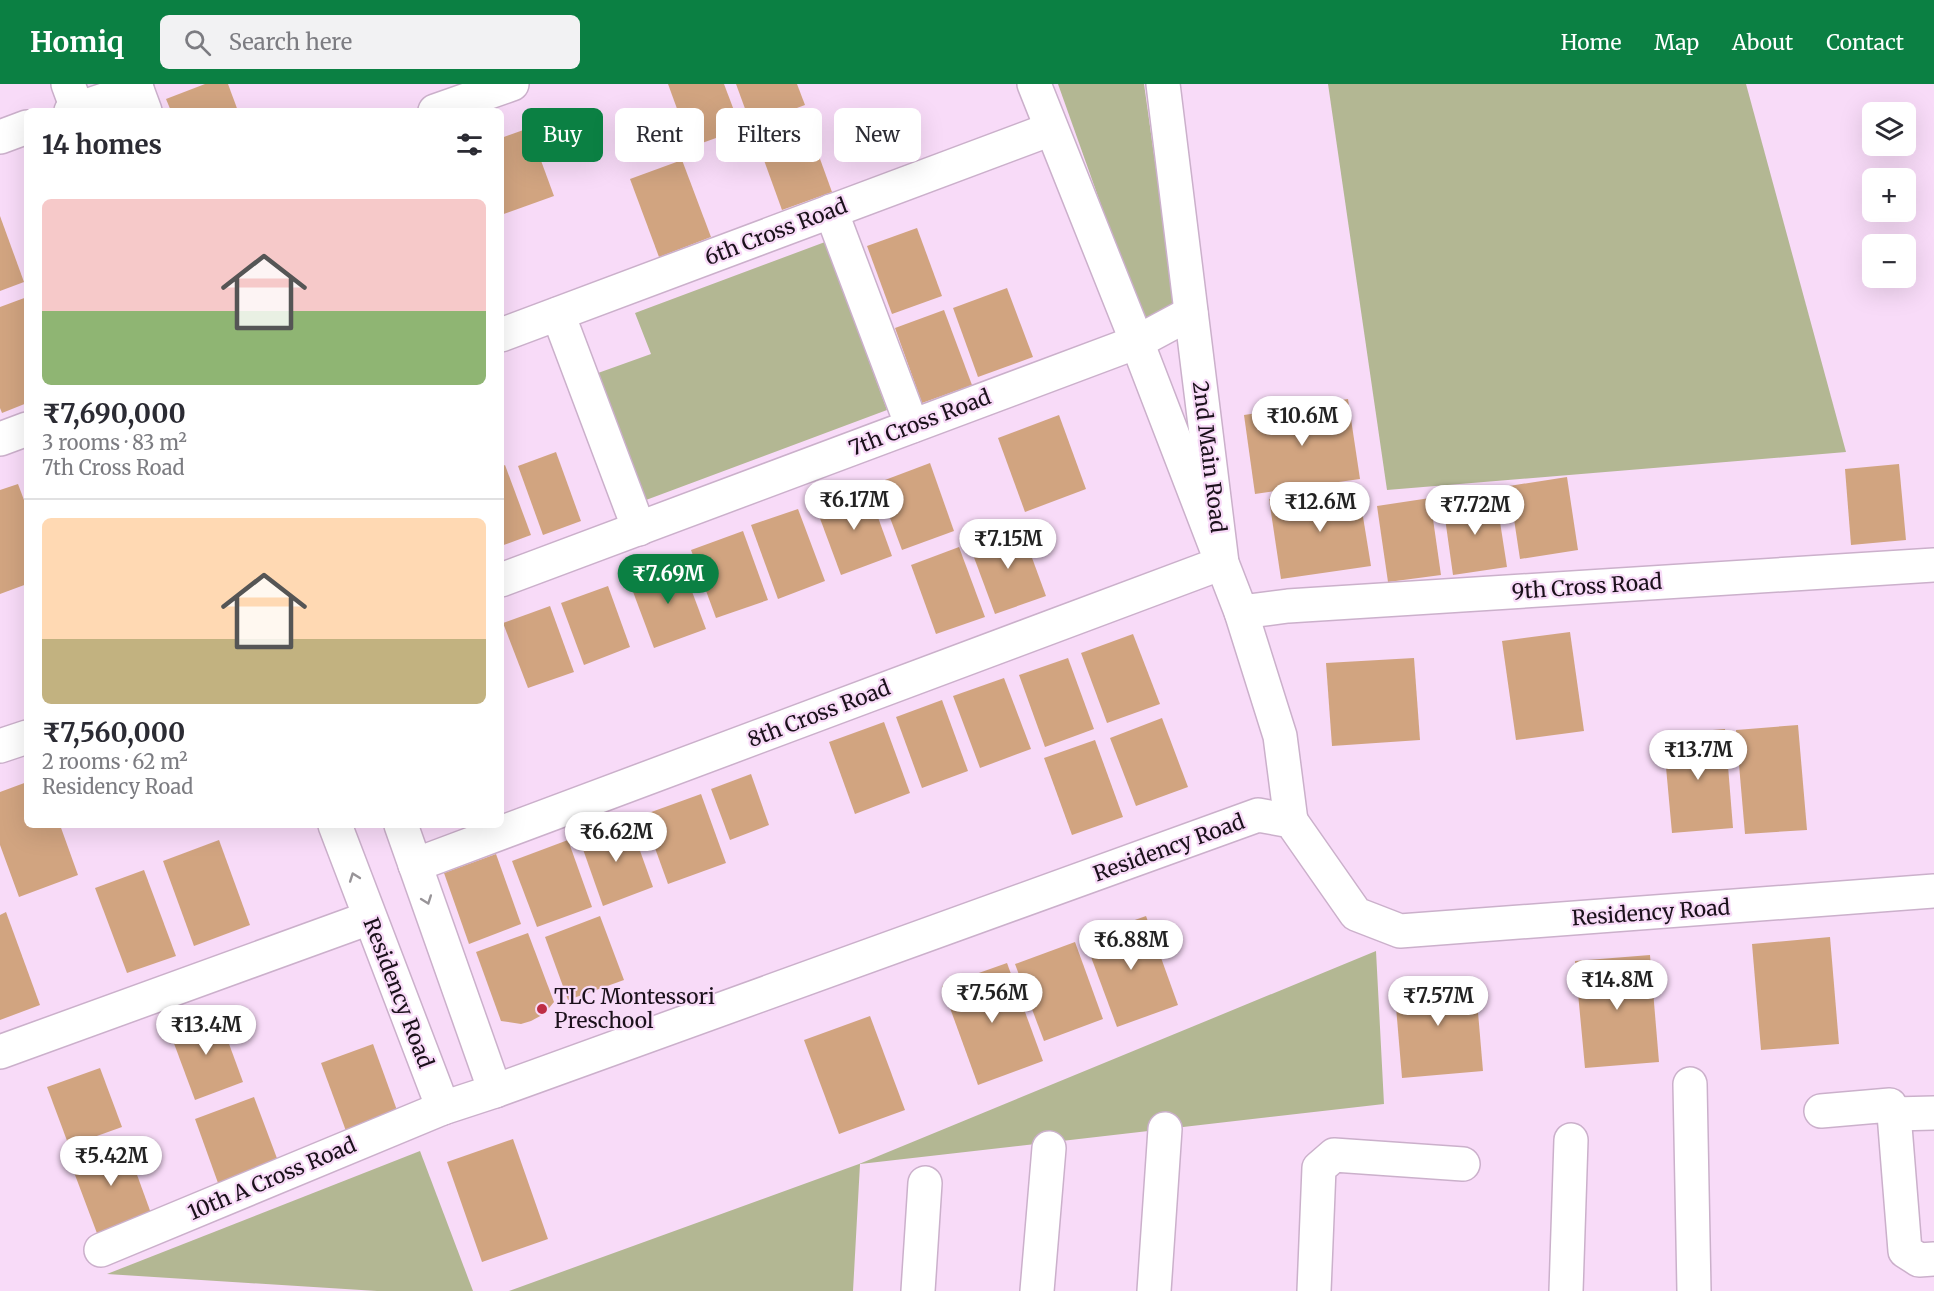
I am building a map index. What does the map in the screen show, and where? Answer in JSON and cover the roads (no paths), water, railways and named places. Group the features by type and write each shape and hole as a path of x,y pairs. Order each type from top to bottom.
{"street":[{"path":"444,108 512,84"},
{"path":"1034,84 1222,563"},
{"name":"2nd Main Road","path":"1163,84 1222,563 1241,612 1280,736 1291,821"},
{"path":"73,104 139,95"},
{"path":"0,137 24,128"},
{"name":"6th Cross Road","path":"504,334 1051,129"},
{"path":"831,211 912,426"},
{"path":"558,314 639,529"},
{"name":"7th Cross Road","path":"504,578 1137,342 1191,314"},
{"path":"0,439 24,430"},
{"name":"8th Cross Road","path":"415,866 1222,563"},
{"name":"9th Cross Road","path":"1241,612 1288,606 1934,565"},
{"path":"0,746 24,738"},
{"name":"Residency Road","path":"336,828 443,1108 1258,815 1291,821 1356,914 1400,931 1934,891"},
{"path":"402,828 495,1091"},
{"path":"0,1053 369,918"},
{"path":"1690,1084 1694,1291"},
{"path":"1821,1111 1890,1105 1894,1114 1905,1251 1919,1260 1934,1259"},
{"name":"10th A Cross Road","path":"102,1250 443,1108"},
{"path":"1894,1114 1934,1113"},
{"path":"1154,1291 1165,1129"},
{"path":"1566,1291 1571,1140"},
{"path":"1037,1291 1049,1148"},
{"path":"1314,1291 1319,1168 1334,1155 1463,1164"},
{"path":"918,1291 925,1183"}],"place":[{"name":"TLC Montessori Preschool","path":"542,1009"}]}
